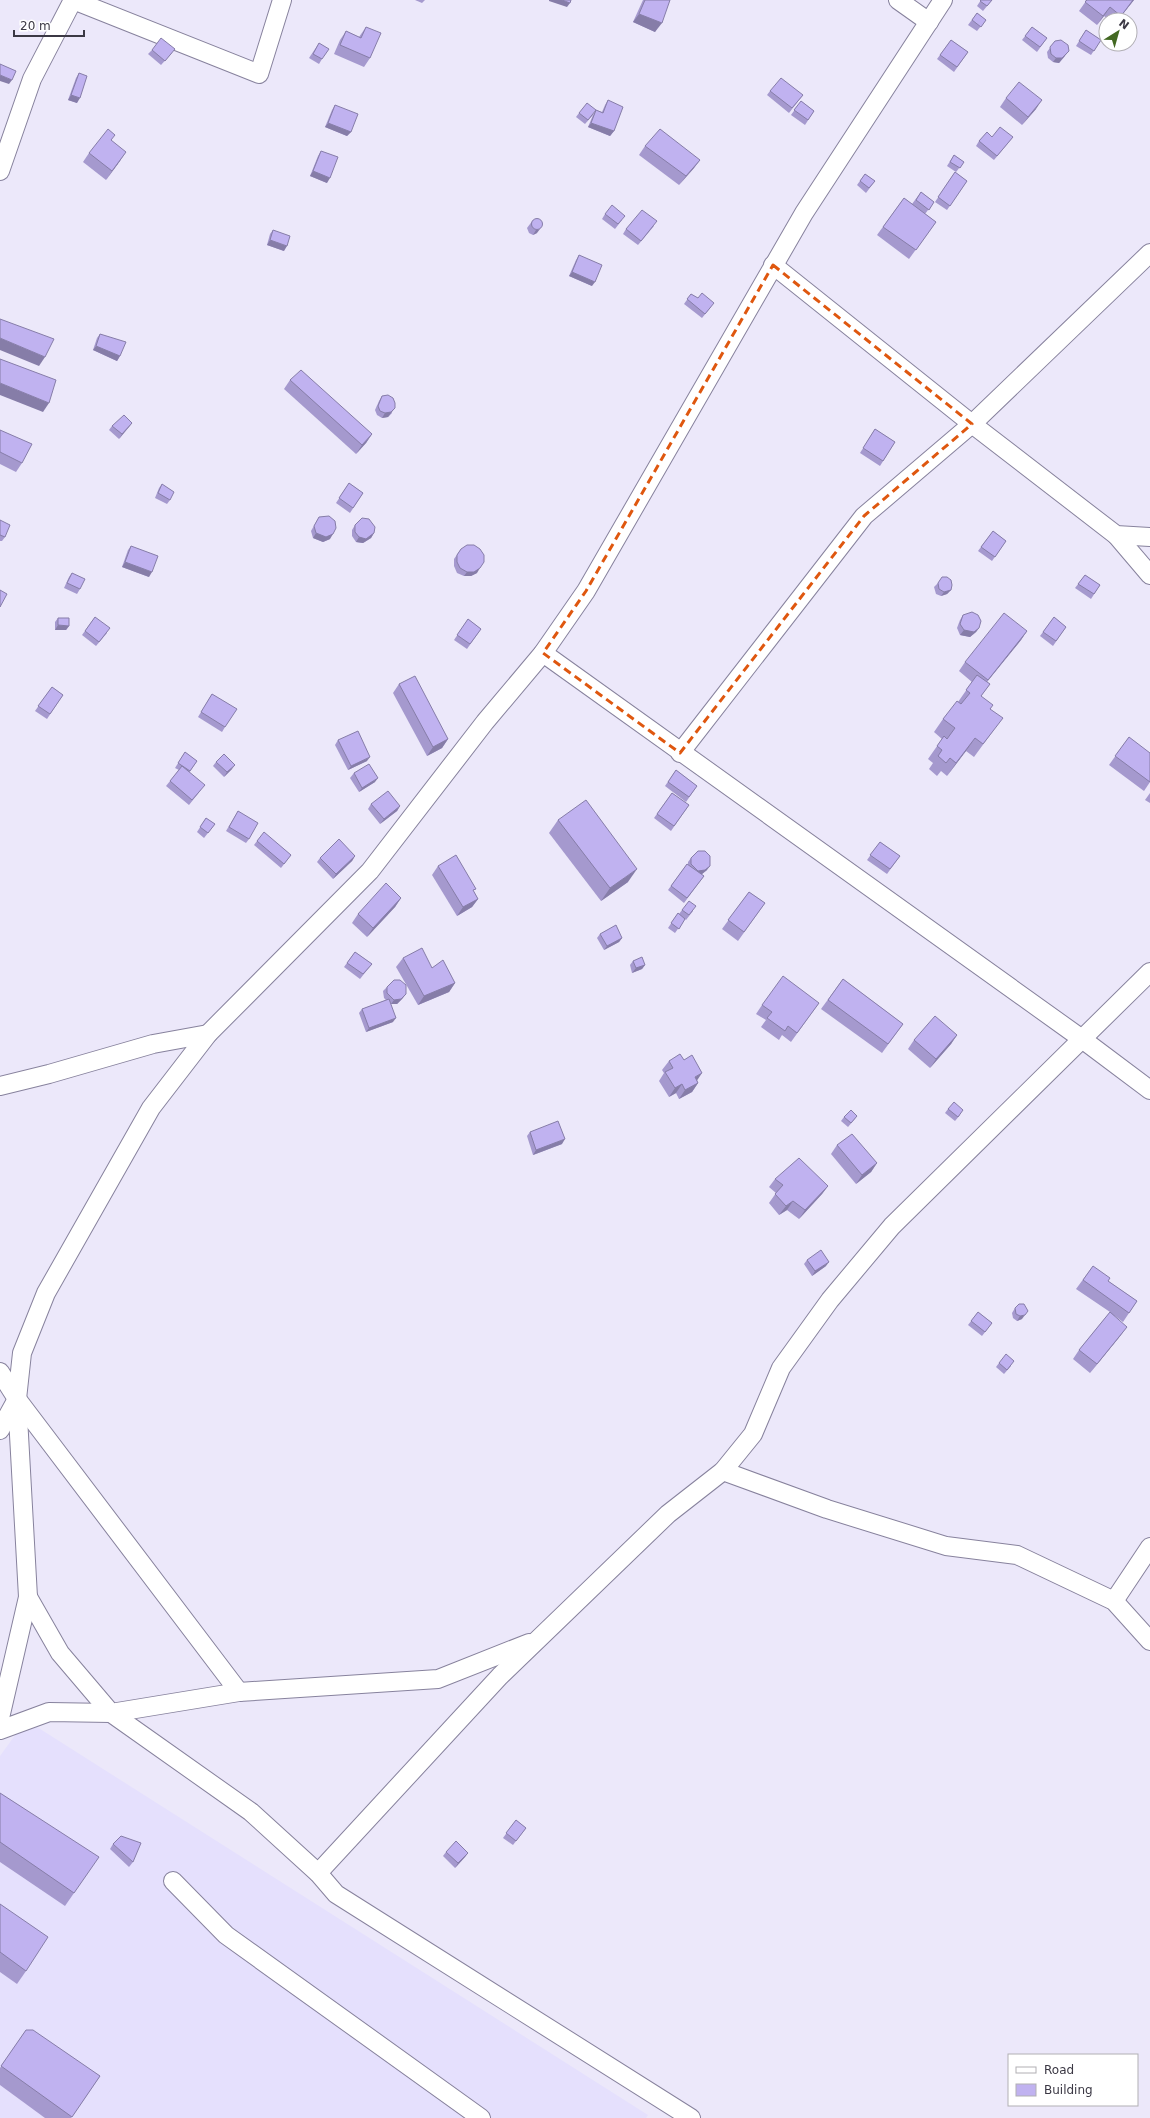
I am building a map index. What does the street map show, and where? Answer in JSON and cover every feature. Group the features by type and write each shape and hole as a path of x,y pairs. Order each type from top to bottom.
{"street":[{"path":"0,171 32,80 73,0 259,74 282,0"},
{"path":"898,0 929,22"},
{"path":"0,1718 3,1697 28,1597 17,1399 22,1353 46,1293 151,1108 208,1034 370,871 485,722 543,653 586,591 804,213 943,0"},
{"path":"680,753 864,516 972,424 1150,253"},
{"path":"773,265 972,424 1116,535 1150,576"},
{"path":"1116,535 1150,537"},
{"path":"543,653 680,753 1082,1039 1150,1090"},
{"path":"318,1873 500,1676 668,1514 723,1471 753,1434 781,1368 830,1300 892,1226 1150,972"},
{"path":"0,1086 49,1074 153,1044 208,1034"},
{"path":"0,1372 17,1399 239,1692"},
{"path":"0,1430 17,1399"},
{"path":"723,1471 827,1509 946,1546 1017,1555 1114,1602 1150,1641"},
{"path":"1114,1602 1150,1547"},
{"path":"28,1597 60,1653 111,1712 251,1812 318,1873 336,1894 691,2118"},
{"path":"0,1730 49,1712 111,1712 239,1692 438,1679 537,1640"},
{"path":"173,1881 226,1935 481,2118"}],"highlighted area":[{"path":"773,265 972,424 864,516 680,753 543,653 586,591"}],"shaded area":[{"path":"26,1720 648,2115 646,2118 0,2118 0,1756"}],"building":[{"path":"562,0 571,0 570,3"},
{"path":"645,0 670,0 662,23 639,14"},
{"path":"992,0 987,6 980,1"},
{"path":"1087,0 1133,0 1124,12 1116,12 1110,7 1106,12 1098,12 1085,2"},
{"path":"977,13 986,20 981,27 972,20"},
{"path":"366,27 381,33 370,58 340,45 346,31 361,38"},
{"path":"1032,27 1047,38 1040,47 1025,36"},
{"path":"1086,30 1098,38 1098,45 1094,51 1079,41"},
{"path":"161,38 175,49 165,61 152,50"},
{"path":"951,40 968,52 957,67 940,55"},
{"path":"1061,40 1068,45 1069,51 1062,58 1056,58 1051,54 1050,47 1055,41"},
{"path":"319,43 329,49 322,59 313,54"},
{"path":"0,64 16,71 12,80 0,75"},
{"path":"79,73 87,76 80,98 71,95"},
{"path":"781,78 803,95 792,108 770,91"},
{"path":"1019,82 1042,100 1028,117 1006,98"},
{"path":"608,100 623,107 614,131 591,123 596,110 603,113"},
{"path":"801,101 814,111 808,120 794,110"},
{"path":"587,103 596,110 588,120 579,113"},
{"path":"335,105 358,114 351,132 328,123"},
{"path":"1000,127 1013,137 997,156 979,141 987,132 992,137"},
{"path":"108,129 115,135 111,140 126,152 112,171 89,153"},
{"path":"660,129 700,160 686,176 645,146"},
{"path":"321,151 338,157 330,178 313,171"},
{"path":"954,155 964,162 960,168 950,162"},
{"path":"955,172 967,181 950,206 938,197"},
{"path":"865,174 875,181 869,188 860,181"},
{"path":"921,192 934,202 929,210 916,200"},
{"path":"904,198 936,222 916,250 883,227"},
{"path":"612,205 625,216 618,224 605,214"},
{"path":"642,210 657,221 641,241 626,229"},
{"path":"537,218 541,220 543,224 541,228 537,230 533,228 531,224 533,220"},
{"path":"273,230 290,236 287,246 270,240"},
{"path":"579,255 602,265 595,282 572,272"},
{"path":"702,293 714,303 705,314 687,299 691,294 698,298"},
{"path":"0,319 54,339 45,357 0,338"},
{"path":"100,334 126,342 120,356 96,346"},
{"path":"0,359 56,380 49,403 0,383"},
{"path":"301,370 372,434 362,445 290,380"},
{"path":"388,395 393,398 395,408 391,412 385,413 380,411 378,406 382,396"},
{"path":"124,415 132,423 122,434 112,426"},
{"path":"875,429 895,442 883,461 863,448"},
{"path":"0,430 32,444 22,463 0,452"},
{"path":"349,483 363,493 353,508 339,498"},
{"path":"162,484 174,492 170,500 158,493"},
{"path":"329,516 335,521 336,528 333,534 326,537 316,533 314,526 319,517"},
{"path":"362,518 369,519 375,527 374,533 366,539 359,537 355,532 355,525"},
{"path":"0,520 10,525 5,537 0,535"},
{"path":"993,531 1006,541 995,557 981,547"},
{"path":"467,545 474,545 480,549 484,555 484,562 480,568 474,572 467,572 460,568 457,562 457,555 461,549"},
{"path":"131,546 158,556 152,572 125,562"},
{"path":"72,573 85,579 80,589 67,583"},
{"path":"1085,575 1100,585 1094,594 1078,584"},
{"path":"942,577 947,577 951,580 951,590 944,592 939,589 938,583"},
{"path":"0,590 7,594 0,607"},
{"path":"972,612 978,615 981,621 979,628 974,632 964,630 960,624 963,615"},
{"path":"1004,613 1027,631 988,680 965,662"},
{"path":"95,617 110,628 99,642 85,631"},
{"path":"1054,617 1066,627 1056,641 1043,632"},
{"path":"58,618 69,618 69,626 58,625"},
{"path":"468,619 481,629 470,644 457,635"},
{"path":"977,675 990,684 981,696 993,705 990,709 1003,718 983,744 975,738 956,763 950,758 946,763 938,756 942,750 937,746 944,736 947,739 955,728 943,719 957,701 961,704 970,693 966,690"},
{"path":"415,676 448,739 433,747 399,684"},
{"path":"52,687 63,695 50,714 38,706"},
{"path":"212,694 237,709 225,727 201,712"},
{"path":"358,731 370,757 351,766 338,740"},
{"path":"1129,737 1150,753 1150,782 1115,756"},
{"path":"185,752 197,761 190,771 178,763"},
{"path":"224,754 235,765 227,772 216,762"},
{"path":"369,764 378,778 362,788 354,773"},
{"path":"182,766 205,785 192,800 170,781"},
{"path":"676,770 697,786 689,797 668,782"},
{"path":"388,791 400,806 384,819 371,804"},
{"path":"672,793 689,805 674,826 657,814"},
{"path":"586,800 637,869 610,888 558,820"},
{"path":"238,811 258,823 249,839 229,827"},
{"path":"206,818 215,824 208,833 200,827"},
{"path":"264,832 291,855 284,864 257,841"},
{"path":"339,839 355,856 336,874 320,858"},
{"path":"880,842 900,856 890,869 870,855"},
{"path":"698,851 705,851 710,856 710,866 705,870 698,871 691,864 691,858"},
{"path":"456,855 476,889 473,890 478,899 463,907 438,866"},
{"path":"687,864 704,876 687,898 671,886"},
{"path":"386,883 401,898 373,928 358,914"},
{"path":"749,892 765,903 744,932 728,920"},
{"path":"689,901 696,906 689,915 682,910"},
{"path":"678,913 685,919 679,929 671,923"},
{"path":"616,925 622,938 607,946 600,934"},
{"path":"422,948 432,968 443,960 455,983 424,996 403,958"},
{"path":"355,952 372,964 363,974 347,963"},
{"path":"642,957 645,965 636,968 633,961"},
{"path":"783,976 819,1003 797,1033 788,1026 785,1031 767,1018 772,1012 762,1005"},
{"path":"843,979 903,1024 888,1044 828,1000"},
{"path":"394,980 400,980 406,985 406,994 401,999 394,1000 387,993 387,987"},
{"path":"389,999 396,1018 369,1028 362,1009"},
{"path":"935,1016 957,1035 936,1059 914,1040"},
{"path":"680,1054 684,1060 692,1055 702,1073 695,1077 698,1083 685,1090 682,1084 675,1088 665,1072 673,1068 669,1061"},
{"path":"954,1102 963,1110 958,1117 948,1109"},
{"path":"851,1110 857,1116 851,1123 844,1117"},
{"path":"558,1121 565,1139 536,1150 530,1132"},
{"path":"852,1134 877,1163 862,1175 837,1145"},
{"path":"799,1158 828,1186 805,1210 793,1201 786,1206 775,1194 783,1185 775,1179"},
{"path":"821,1250 829,1262 815,1271 807,1260"},
{"path":"1093,1266 1110,1278 1108,1281 1137,1301 1129,1313 1083,1280"},
{"path":"1019,1304 1024,1304 1028,1311 1025,1315 1020,1316 1016,1314 1015,1308"},
{"path":"978,1312 992,1323 985,1332 971,1321"},
{"path":"1110,1312 1127,1327 1097,1364 1079,1350"},
{"path":"1006,1354 1014,1361 1007,1370 999,1363"},
{"path":"0,1793 99,1857 74,1893 0,1842"},
{"path":"516,1820 526,1828 516,1841 506,1833"},
{"path":"121,1836 141,1843 133,1862 113,1844"},
{"path":"456,1841 468,1853 458,1863 446,1852"},
{"path":"0,1904 48,1937 26,1971 0,1952"},
{"path":"26,2030 33,2030 100,2076 72,2117 1,2066"}]}
